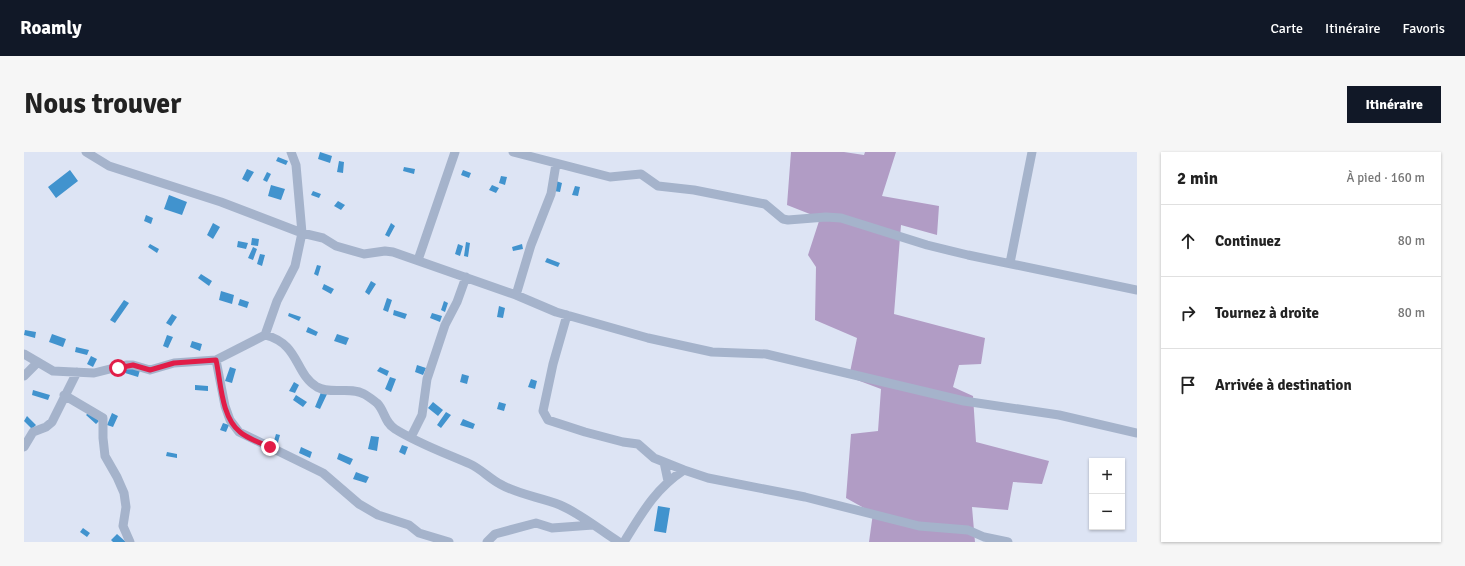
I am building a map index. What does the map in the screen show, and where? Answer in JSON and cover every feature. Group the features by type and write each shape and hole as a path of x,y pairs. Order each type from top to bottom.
{"street":[{"path":"86,152 109,166 221,202 302,233 323,238 336,246 364,254 385,251 393,252 516,295 567,315 648,338 712,352 766,354 964,401 1059,415 1137,433"},
{"path":"24,354 53,371 94,373 126,365 133,365 150,370 174,363 216,360 265,335 277,301 295,266 302,233 296,166 291,152"},
{"path":"418,260 455,152"},
{"path":"513,152 539,155 556,164 610,177 641,174 658,186 694,190 765,204 784,219 788,220 826,217 841,218 927,245 968,255 1137,290"},
{"path":"1010,263 1032,152"},
{"path":"516,295 531,245 551,194 556,164"},
{"path":"411,437 422,415 427,379 445,325 457,302 466,277"},
{"path":"567,315 543,411 548,420 584,432 638,444 654,458 708,478 805,497 919,526 956,528 1008,542"},
{"path":"265,335 282,342 296,357 308,380 318,388 336,391 358,391 364,394 377,403 385,420 394,429 446,456 470,464 500,484 526,495 559,505 619,542"},
{"path":"216,360 225,406 230,420 239,432 323,473 359,504 378,515 409,525 419,532 449,542"},
{"path":"24,376 38,362"},
{"path":"24,447 32,432 46,427 52,422 64,395 77,372"},
{"path":"64,395 103,418 103,450 124,493 126,507 124,526 130,542"},
{"path":"664,462 668,480"},
{"path":"624,542 646,506 668,480 684,470"},
{"path":"487,542 495,534 536,523 552,528 593,525"}],"shaded area":[{"path":"791,152 844,152 864,155 865,152 896,152 882,196 939,206 937,235 901,225 894,314 985,338 981,364 959,365 953,387 973,396 976,442 1049,461 1042,484 1013,482 1008,510 972,507 975,542 869,542 873,513 846,498 851,434 878,431 881,389 849,377 857,338 815,320 816,267 808,255 820,218 787,205"}],"building":[{"path":"320,152 332,156 330,163 318,159"},
{"path":"278,157 288,161 286,165 276,161"},
{"path":"339,161 344,162 343,173 337,172"},
{"path":"404,167 415,169 414,174 403,171"},
{"path":"247,169 254,172 248,182 242,179"},
{"path":"70,170 78,181 56,198 48,187"},
{"path":"463,170 471,173 469,178 461,175"},
{"path":"267,172 271,174 267,182 263,180"},
{"path":"501,176 507,177 505,185 499,183"},
{"path":"556,181 562,183 560,192 554,191"},
{"path":"271,185 285,189 281,200 268,196"},
{"path":"492,185 499,188 496,193 489,190"},
{"path":"575,186 580,187 578,196 572,195"},
{"path":"313,191 321,194 319,198 311,195"},
{"path":"169,195 187,202 182,215 164,209"},
{"path":"338,201 345,205 341,210 334,206"},
{"path":"146,215 153,218 151,224 144,221"},
{"path":"213,223 220,227 213,239 207,235"},
{"path":"391,223 395,226 389,237 385,235"},
{"path":"252,238 259,239 258,246 251,245"},
{"path":"238,241 248,243 246,249 237,247"},
{"path":"466,242 470,243 468,257 464,256"},
{"path":"150,244 159,249 157,253 148,247"},
{"path":"458,244 463,246 460,256 455,254"},
{"path":"522,244 523,249 513,251 512,247"},
{"path":"253,247 257,249 253,260 248,258"},
{"path":"260,254 265,255 262,266 257,264"},
{"path":"547,258 560,263 558,267 545,262"},
{"path":"317,265 321,266 318,276 314,274"},
{"path":"201,274 212,281 209,286 198,278"},
{"path":"371,281 376,284 369,295 365,292"},
{"path":"324,284 334,289 331,294 322,289"},
{"path":"221,291 234,295 232,304 219,300"},
{"path":"387,298 392,300 388,312 383,310"},
{"path":"240,299 249,302 247,308 238,305"},
{"path":"124,300 129,303 115,323 110,320"},
{"path":"444,301 448,303 445,312 441,310"},
{"path":"499,306 505,308 503,318 497,317"},
{"path":"394,310 407,314 405,319 393,315"},
{"path":"289,313 301,317 299,321 288,316"},
{"path":"432,313 442,316 440,322 430,318"},
{"path":"172,314 177,317 171,326 166,323"},
{"path":"308,327 318,332 316,336 306,332"},
{"path":"25,330 36,332 35,338 24,335"},
{"path":"52,334 66,339 63,347 49,342"},
{"path":"337,334 349,338 346,345 334,341"},
{"path":"167,335 173,337 168,348 163,346"},
{"path":"192,341 202,344 200,351 190,347"},
{"path":"76,347 89,350 87,355 75,352"},
{"path":"91,356 97,359 93,367 87,364"},
{"path":"417,365 426,368 423,375 415,372"},
{"path":"127,366 140,370 138,377 125,373"},
{"path":"230,367 236,369 232,383 225,381"},
{"path":"380,367 389,371 387,376 377,371"},
{"path":"462,374 469,376 467,384 460,382"},
{"path":"390,377 396,379 391,392 385,389"},
{"path":"531,379 537,381 535,389 528,387"},
{"path":"294,382 299,385 295,393 289,391"},
{"path":"195,385 208,386 208,391 195,390"},
{"path":"33,390 50,395 48,400 32,395"},
{"path":"322,390 328,392 320,409 315,407"},
{"path":"296,395 307,402 303,407 293,400"},
{"path":"433,402 443,410 438,416 428,408"},
{"path":"499,402 506,404 504,411 497,409"},
{"path":"89,412 99,421 96,424 86,415"},
{"path":"446,412 451,415 441,428 437,425"},
{"path":"112,413 118,416 113,427 107,425"},
{"path":"27,416 36,425 32,429 24,421"},
{"path":"463,419 475,424 473,429 460,425"},
{"path":"223,423 229,425 226,432 220,430"},
{"path":"276,434 280,435 277,446 273,444"},
{"path":"371,436 379,437 377,451 368,449"},
{"path":"402,445 408,447 405,455 399,452"},
{"path":"301,447 312,452 310,458 299,453"},
{"path":"167,452 177,454 177,458 166,456"},
{"path":"339,453 353,459 350,465 337,459"},
{"path":"356,472 369,477 366,483 353,479"},
{"path":"658,506 670,508 666,533 654,531"},
{"path":"83,528 90,533 87,537 80,532"},
{"path":"117,534 126,542 113,542 111,540"}],"route":[{"path":"118,368 126,365 133,365 150,370 156,370 174,363 205,362 216,360 225,406 230,420 239,432 270,447"}]}
